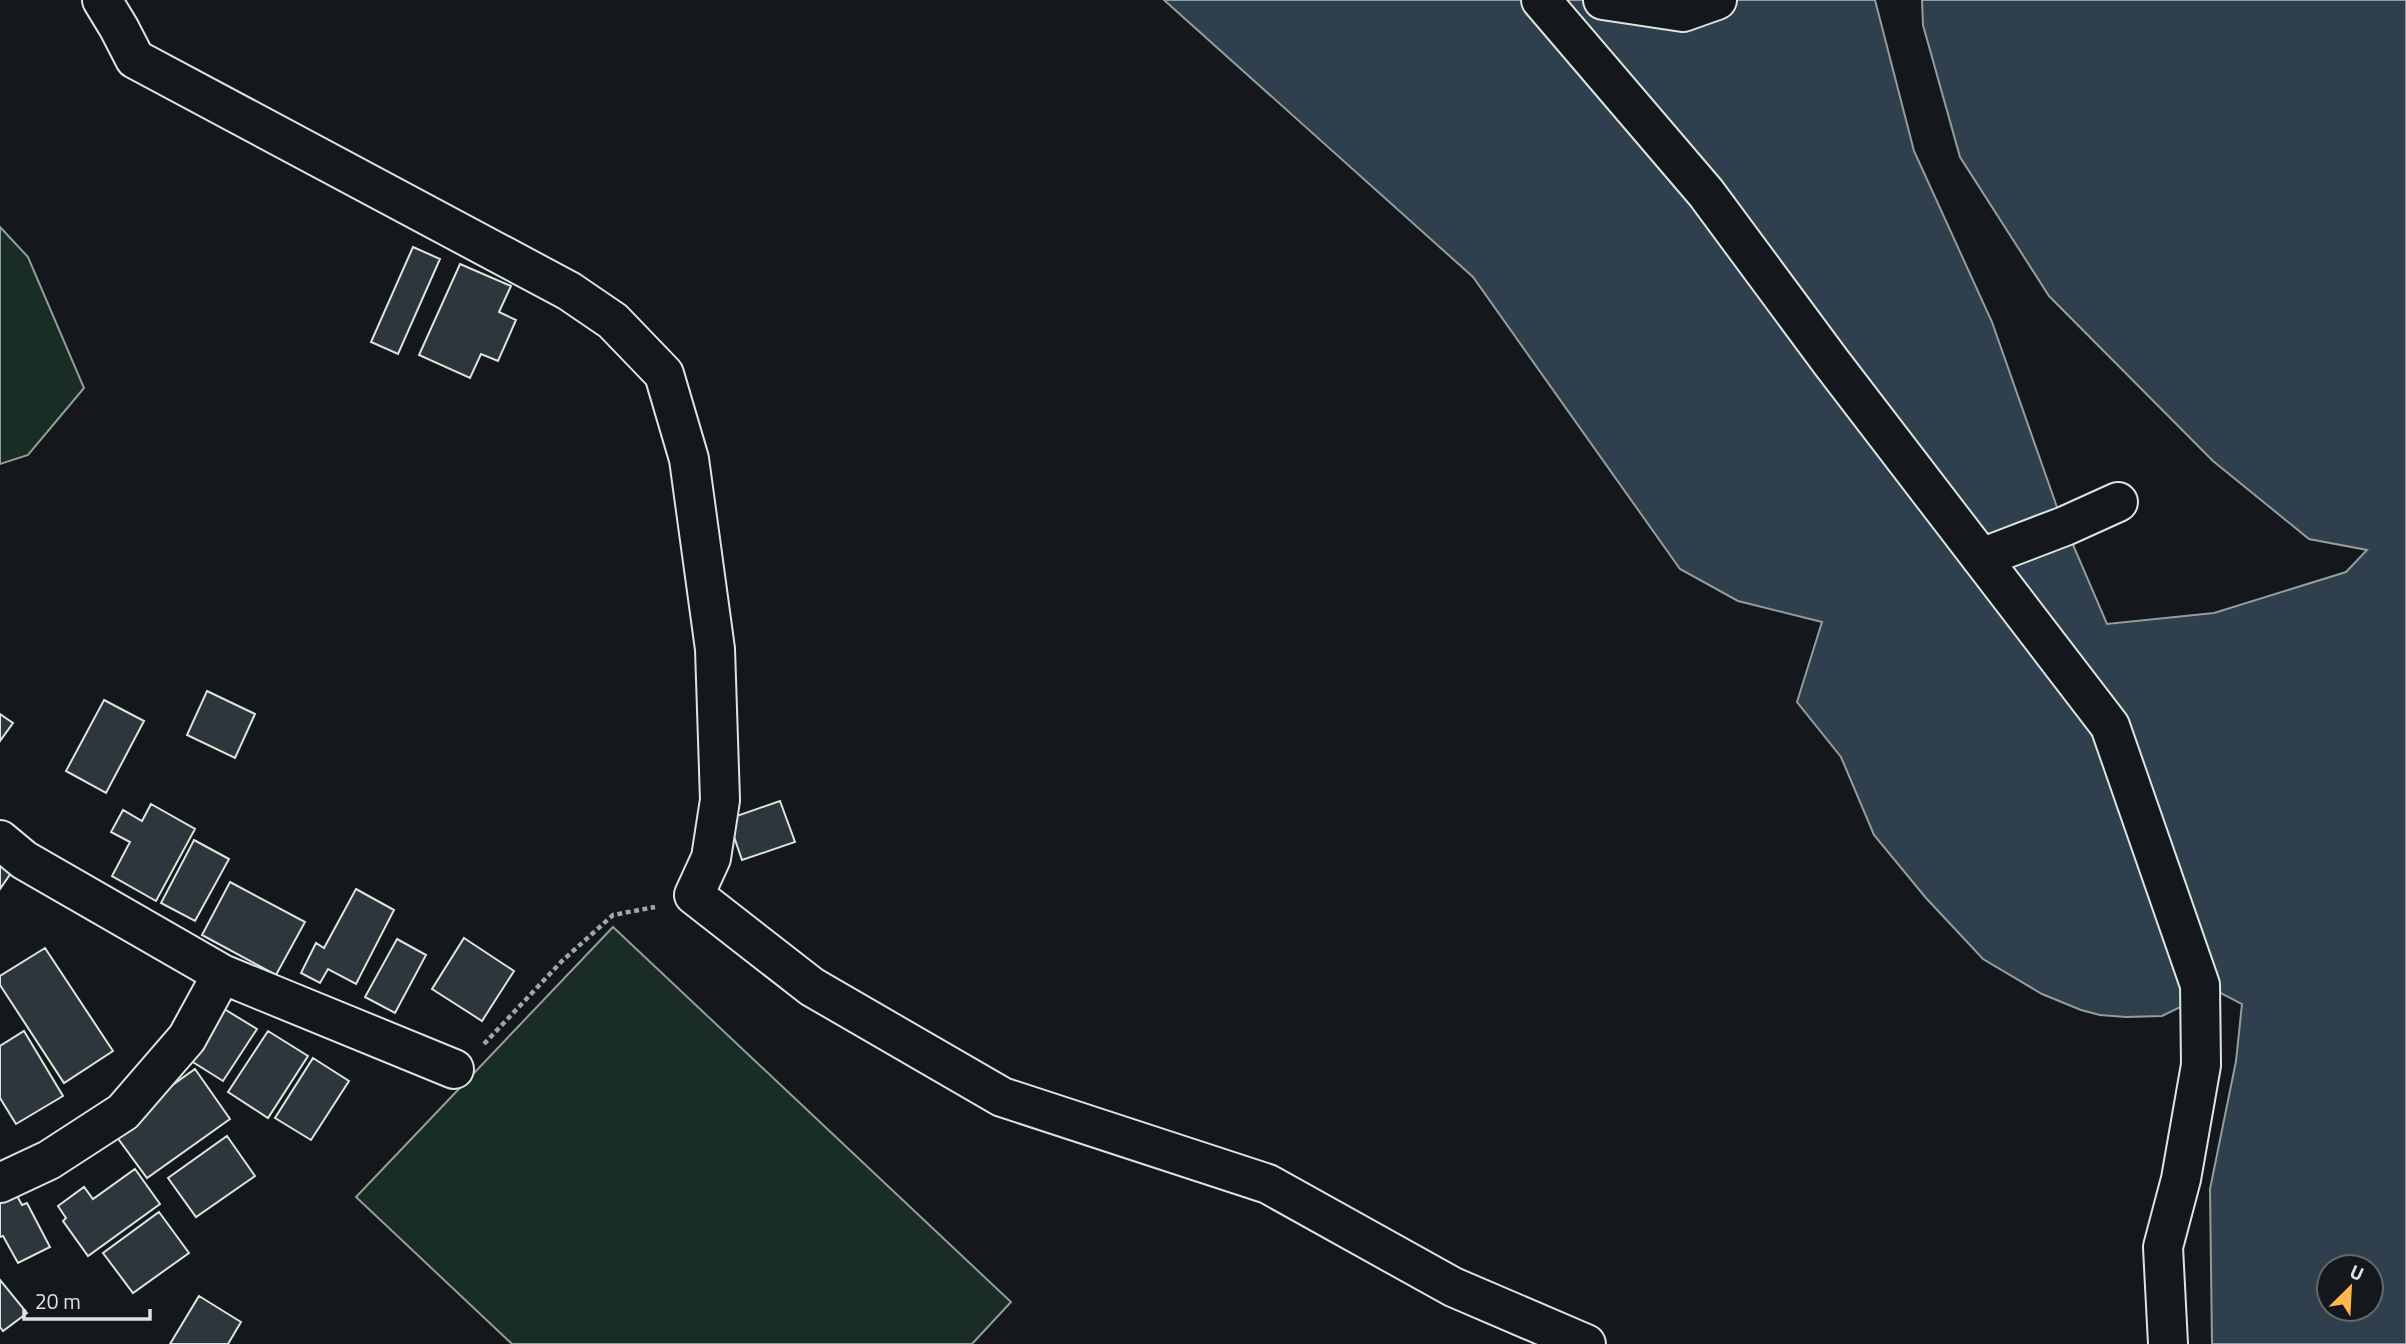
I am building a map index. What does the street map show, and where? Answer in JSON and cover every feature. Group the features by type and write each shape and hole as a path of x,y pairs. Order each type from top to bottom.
{"street":[{"path":"102,0 135,59 569,291 613,321 664,374 689,459 715,649 720,800 711,858 694,895 812,987 1002,1097 1268,1184 1453,1287 1586,1344"},
{"path":"1541,0 1706,193 1830,362 2110,726 2200,985 2201,1065 2181,1179 2164,1247 2168,1344"},
{"path":"1603,0 1683,12 1717,0"},
{"path":"1981,558 2065,526 2118,502"},
{"path":"0,840 24,860 222,974 454,1069"},
{"path":"0,1183 49,1160 124,1112 187,1038 222,974"}],"path":[{"path":"454,1069 493,1037 562,961 613,915 645,910 694,895"}],"green space":[{"path":"0,227 28,257 84,388 28,455 0,464"},
{"path":"613,927 1011,1302 972,1344 512,1344 356,1197"}],"water":[{"path":"1164,0 1875,0 1914,151 1992,322 2058,510 2107,624 2214,613 2346,572 2367,550 2309,539 2213,461 2049,296 1960,157 1923,25 1922,0 2406,0 2406,1344 2212,1344 2210,1189 2236,1061 2242,1004 2215,990 2162,1016 2100,1015 2042,994 1983,959 1926,898 1874,835 1841,757 1797,702 1822,622 1738,601 1680,569 1473,277"}],"building":[{"path":"413,247 440,259 398,354 371,342"},
{"path":"460,264 511,286 499,312 516,320 498,361 481,354 470,378 419,355"},
{"path":"207,691 255,714 235,758 187,735"},
{"path":"104,700 144,721 106,793 66,771"},
{"path":"0,714 13,723 0,741"},
{"path":"780,801 795,842 742,860 728,819"},
{"path":"151,804 195,829 156,901 112,876 130,842 111,832 123,810 142,821"},
{"path":"194,840 229,859 195,921 161,903"},
{"path":"0,846 20,860 0,889"},
{"path":"230,882 305,922 276,975 202,935"},
{"path":"356,889 394,910 356,984 328,969 320,983 301,973 316,943 324,948"},
{"path":"464,938 514,971 482,1021 432,989"},
{"path":"397,939 426,955 395,1013 365,997"},
{"path":"45,948 113,1051 64,1083 0,985 0,976"},
{"path":"221,1007 257,1029 223,1081 188,1059"},
{"path":"24,1031 63,1096 16,1124 0,1098 0,1046"},
{"path":"268,1031 308,1056 268,1118 228,1092"},
{"path":"313,1058 349,1081 311,1140 275,1118"},
{"path":"195,1069 230,1119 147,1178 111,1129"},
{"path":"227,1136 255,1176 196,1217 168,1178"},
{"path":"135,1169 160,1204 88,1256 63,1221 66,1218 58,1206 84,1187 93,1199"},
{"path":"16,1194 22,1205 27,1203 50,1247 18,1263 3,1236 0,1237 0,1202"},
{"path":"159,1212 189,1253 133,1293 103,1253"},
{"path":"0,1280 27,1313 3,1331 0,1327"},
{"path":"199,1296 241,1322 228,1344 170,1344"}]}
